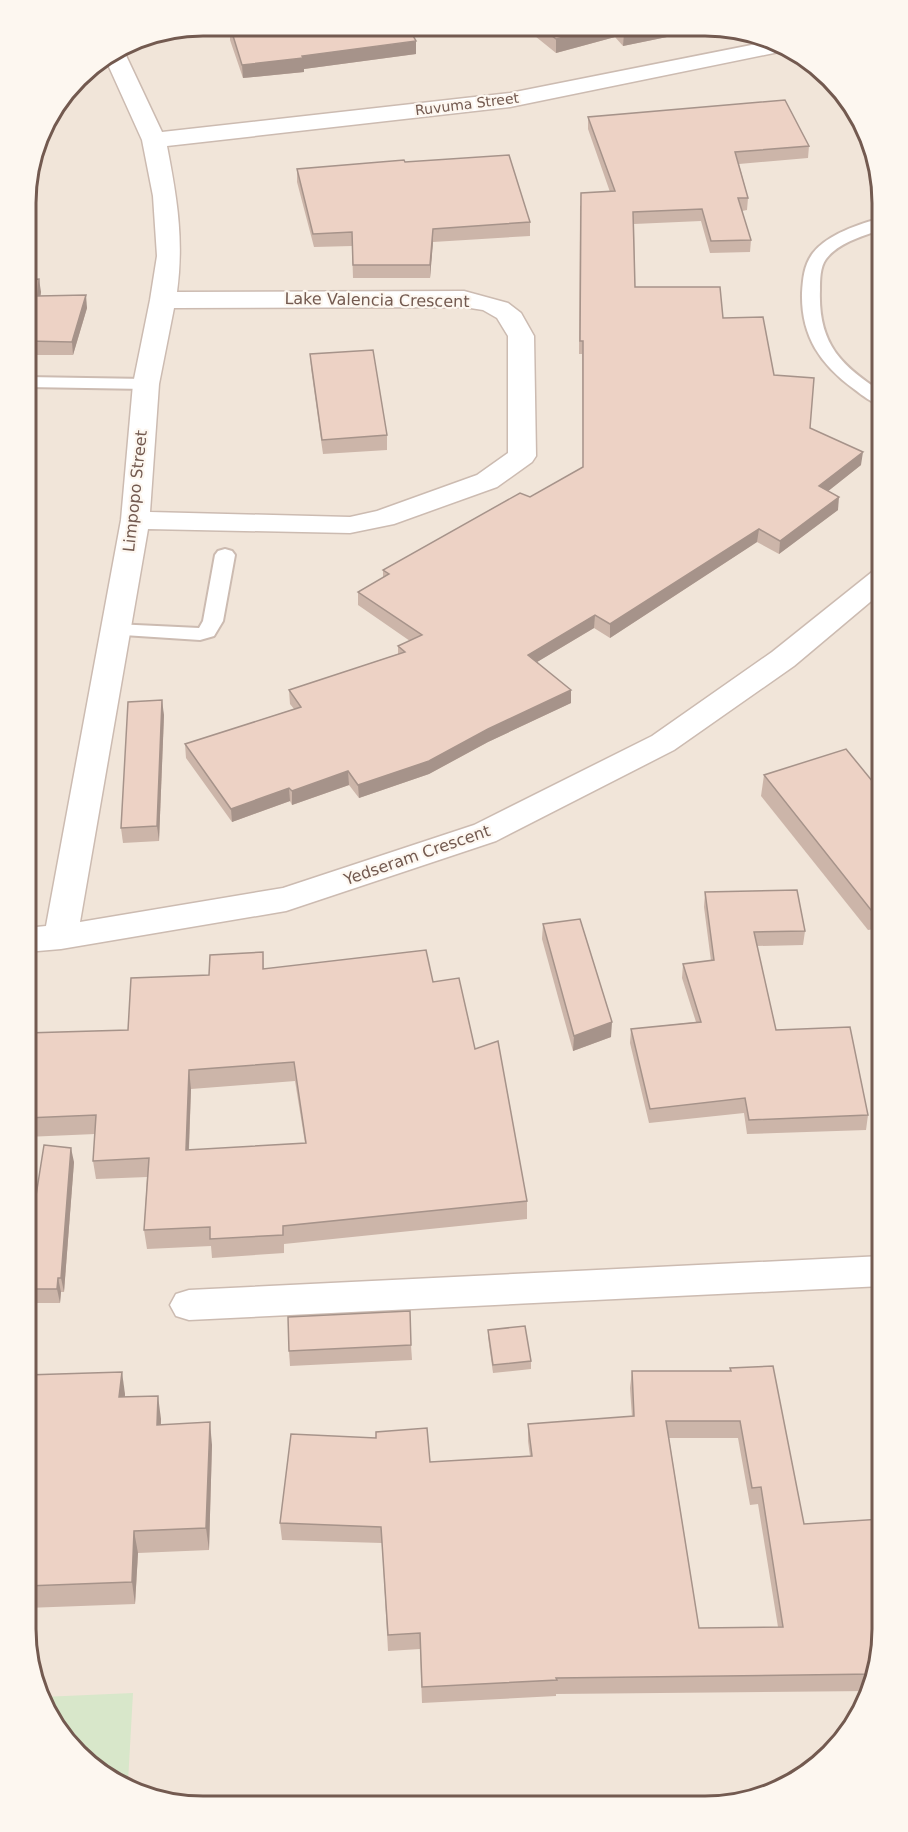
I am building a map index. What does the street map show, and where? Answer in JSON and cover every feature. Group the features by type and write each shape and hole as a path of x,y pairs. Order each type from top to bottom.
{"street":[{"name":"Ruvuma Street","path":"154,140 510,100 768,49"},
{"name":"Limpopo Street","path":"62,937 135,520 146,384 163,300 169,256 165,196 154,140 117,60"},
{"name":"Lake Valencia Crescent","path":"135,520 350,525 384,518 487,481 522,456 521,336 515,319 493,304 464,299 163,300"},
{"name":"Yedseram Crescent","path":"36,939 62,937 286,899 485,833 663,743 783,659 872,588"},
{"path":"189,1305 872,1271"}],"lane":[{"path":"872,227 835,244 822,254 813,266 809,306 821,350 835,366 872,393"},
{"path":"36,382 146,384"},
{"path":"115,630 200,634 207,632 213,621 225,555"}],"shaded area":[{"path":"181,37 727,37 779,53 815,77 844,110 863,149 871,181 872,203 872,1640 869,1661 859,1693 850,1712 831,1739 798,1768 759,1787 716,1796 181,1795 139,1783 120,1774 93,1755 64,1722 45,1683 37,1651 36,1629 36,192 42,160 53,129 64,110 85,85 120,58 139,49"}],"green space":[{"path":"133,1693 128,1778 93,1755 77,1739 64,1722 50,1697"}],"building":[{"path":"233,36 413,36 416,41 302,56 303,58 242,65"},
{"path":"552,36 568,36 556,39"},
{"path":"785,100 809,146 735,152 748,198 738,198 751,240 711,241 702,209 633,212 635,287 720,287 723,318 763,317 774,375 814,378 810,428 863,452 819,486 839,497 780,541 759,529 610,624 595,615 528,655 571,690 488,729 429,761 358,785 348,771 292,791 289,788 231,809 185,744 301,707 289,690 405,652 398,646 422,635 358,592 389,574 383,570 520,493 530,497 583,467 583,341 580,341 581,193 615,191 588,117"},
{"path":"509,155 530,222 433,229 430,265 353,265 352,232 313,234 297,169 404,160 405,162"},
{"path":"36,279 39,279 38,296 86,295 72,342 36,341"},
{"path":"373,350 387,435 322,440 310,354"},
{"path":"162,700 157,826 121,828 128,702"},
{"path":"846,749 872,781 872,910 871,910 764,775"},
{"path":"797,890 805,931 754,932 776,1030 850,1027 868,1115 749,1120 745,1098 650,1109 631,1029 701,1022 683,964 714,960 705,892"},
{"path":"580,919 612,1022 574,1036 543,924"},
{"path":"426,950 433,982 459,978 475,1049 498,1041 527,1201 283,1226 283,1235 210,1239 210,1227 144,1230 149,1158 93,1161 96,1115 36,1118 36,1033 128,1030 131,978 209,975 210,955 263,952 263,969","holes":["294,1062 306,1143 186,1150 189,1070"]},
{"path":"44,1145 71,1148 61,1278 58,1278 57,1289 36,1289 36,1196"},
{"path":"410,1311 411,1345 289,1351 288,1317"},
{"path":"525,1326 531,1361 493,1365 488,1330"},
{"path":"773,1366 804,1524 872,1520 872,1640 865,1674 556,1678 557,1680 422,1687 420,1633 388,1635 381,1527 280,1523 291,1434 376,1438 376,1432 427,1428 430,1462 532,1456 528,1424 634,1416 632,1371 731,1371 730,1368","holes":["666,1421 740,1421 752,1488 761,1487 783,1627 699,1628"]},
{"path":"122,1372 119,1397 158,1396 157,1425 210,1422 206,1528 134,1531 132,1582 36,1586 36,1375"}]}
